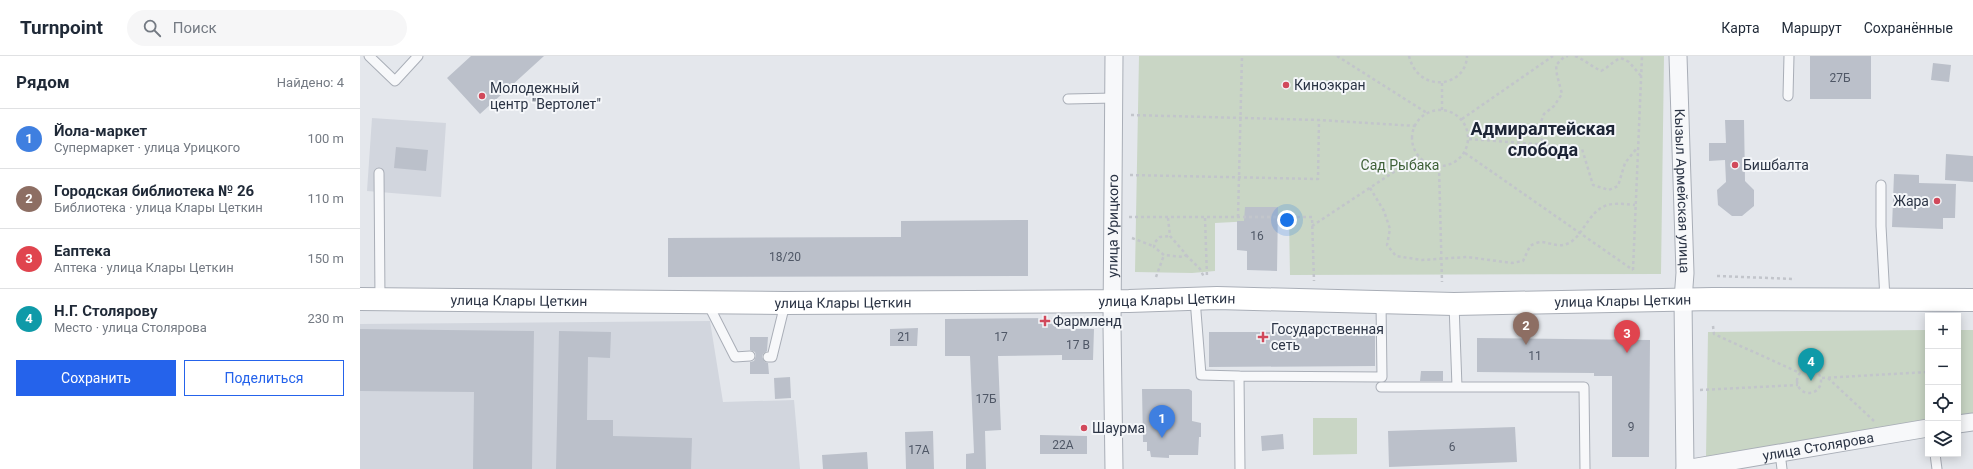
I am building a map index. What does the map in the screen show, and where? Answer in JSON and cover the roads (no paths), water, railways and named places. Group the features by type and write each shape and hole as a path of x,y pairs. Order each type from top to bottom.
{"main road":[{"name":"улица Клары Цеткин","path":"370,299 786,303 1195,299 1454,304 1682,300 1973,300"}],"street":[{"name":"улица Урицкого","path":"1114,56 1114,469"},
{"name":"Кызыл Армейская улица","path":"1678,56 1685,273 1682,300 1685,469"},
{"path":"1961,424 1973,422"},
{"name":"улица Столярова","path":"1685,469 1781,461 1890,435 1925,429"}],"lane":[{"path":"369,56 395,81 418,56"},
{"path":"1788,96 1789,56"},
{"path":"1068,99 1114,98"},
{"path":"370,299 379,173"},
{"path":"1881,185 1881,226 1885,299"},
{"path":"1195,299 1201,376 1382,377 1381,303"},
{"path":"708,302 735,357 750,356"},
{"path":"768,357 772,357 786,303"},
{"path":"1454,304 1456,387"},
{"path":"1239,376 1240,469"},
{"path":"1381,387 1584,387 1585,469"},
{"path":"1935,457 1937,469"}],"place":[{"name":"Киноэкран","path":"1286,85"},
{"name":"Молодежный центр \"Вертолет\"","path":"482,96"},
{"name":"Бишбалта","path":"1735,165"},
{"name":"Жара","path":"1937,201"},
{"name":"Фармленд","path":"1045,321"},
{"name":"Государственная сеть","path":"1263,337"},
{"name":"Городская библиотека № 26","path":"1526,345"},
{"name":"Еаптека","path":"1627,353"},
{"name":"Н.Г. Столярову","path":"1811,381"},
{"name":"Шаурма","path":"1084,428"},
{"name":"Йола-маркет","path":"1162,438"}],"district":[{"name":"Адмиралтейская слобода","path":"1543,138"}],"park label":[{"name":"Сад Рыбака","path":"1400,165"}]}
